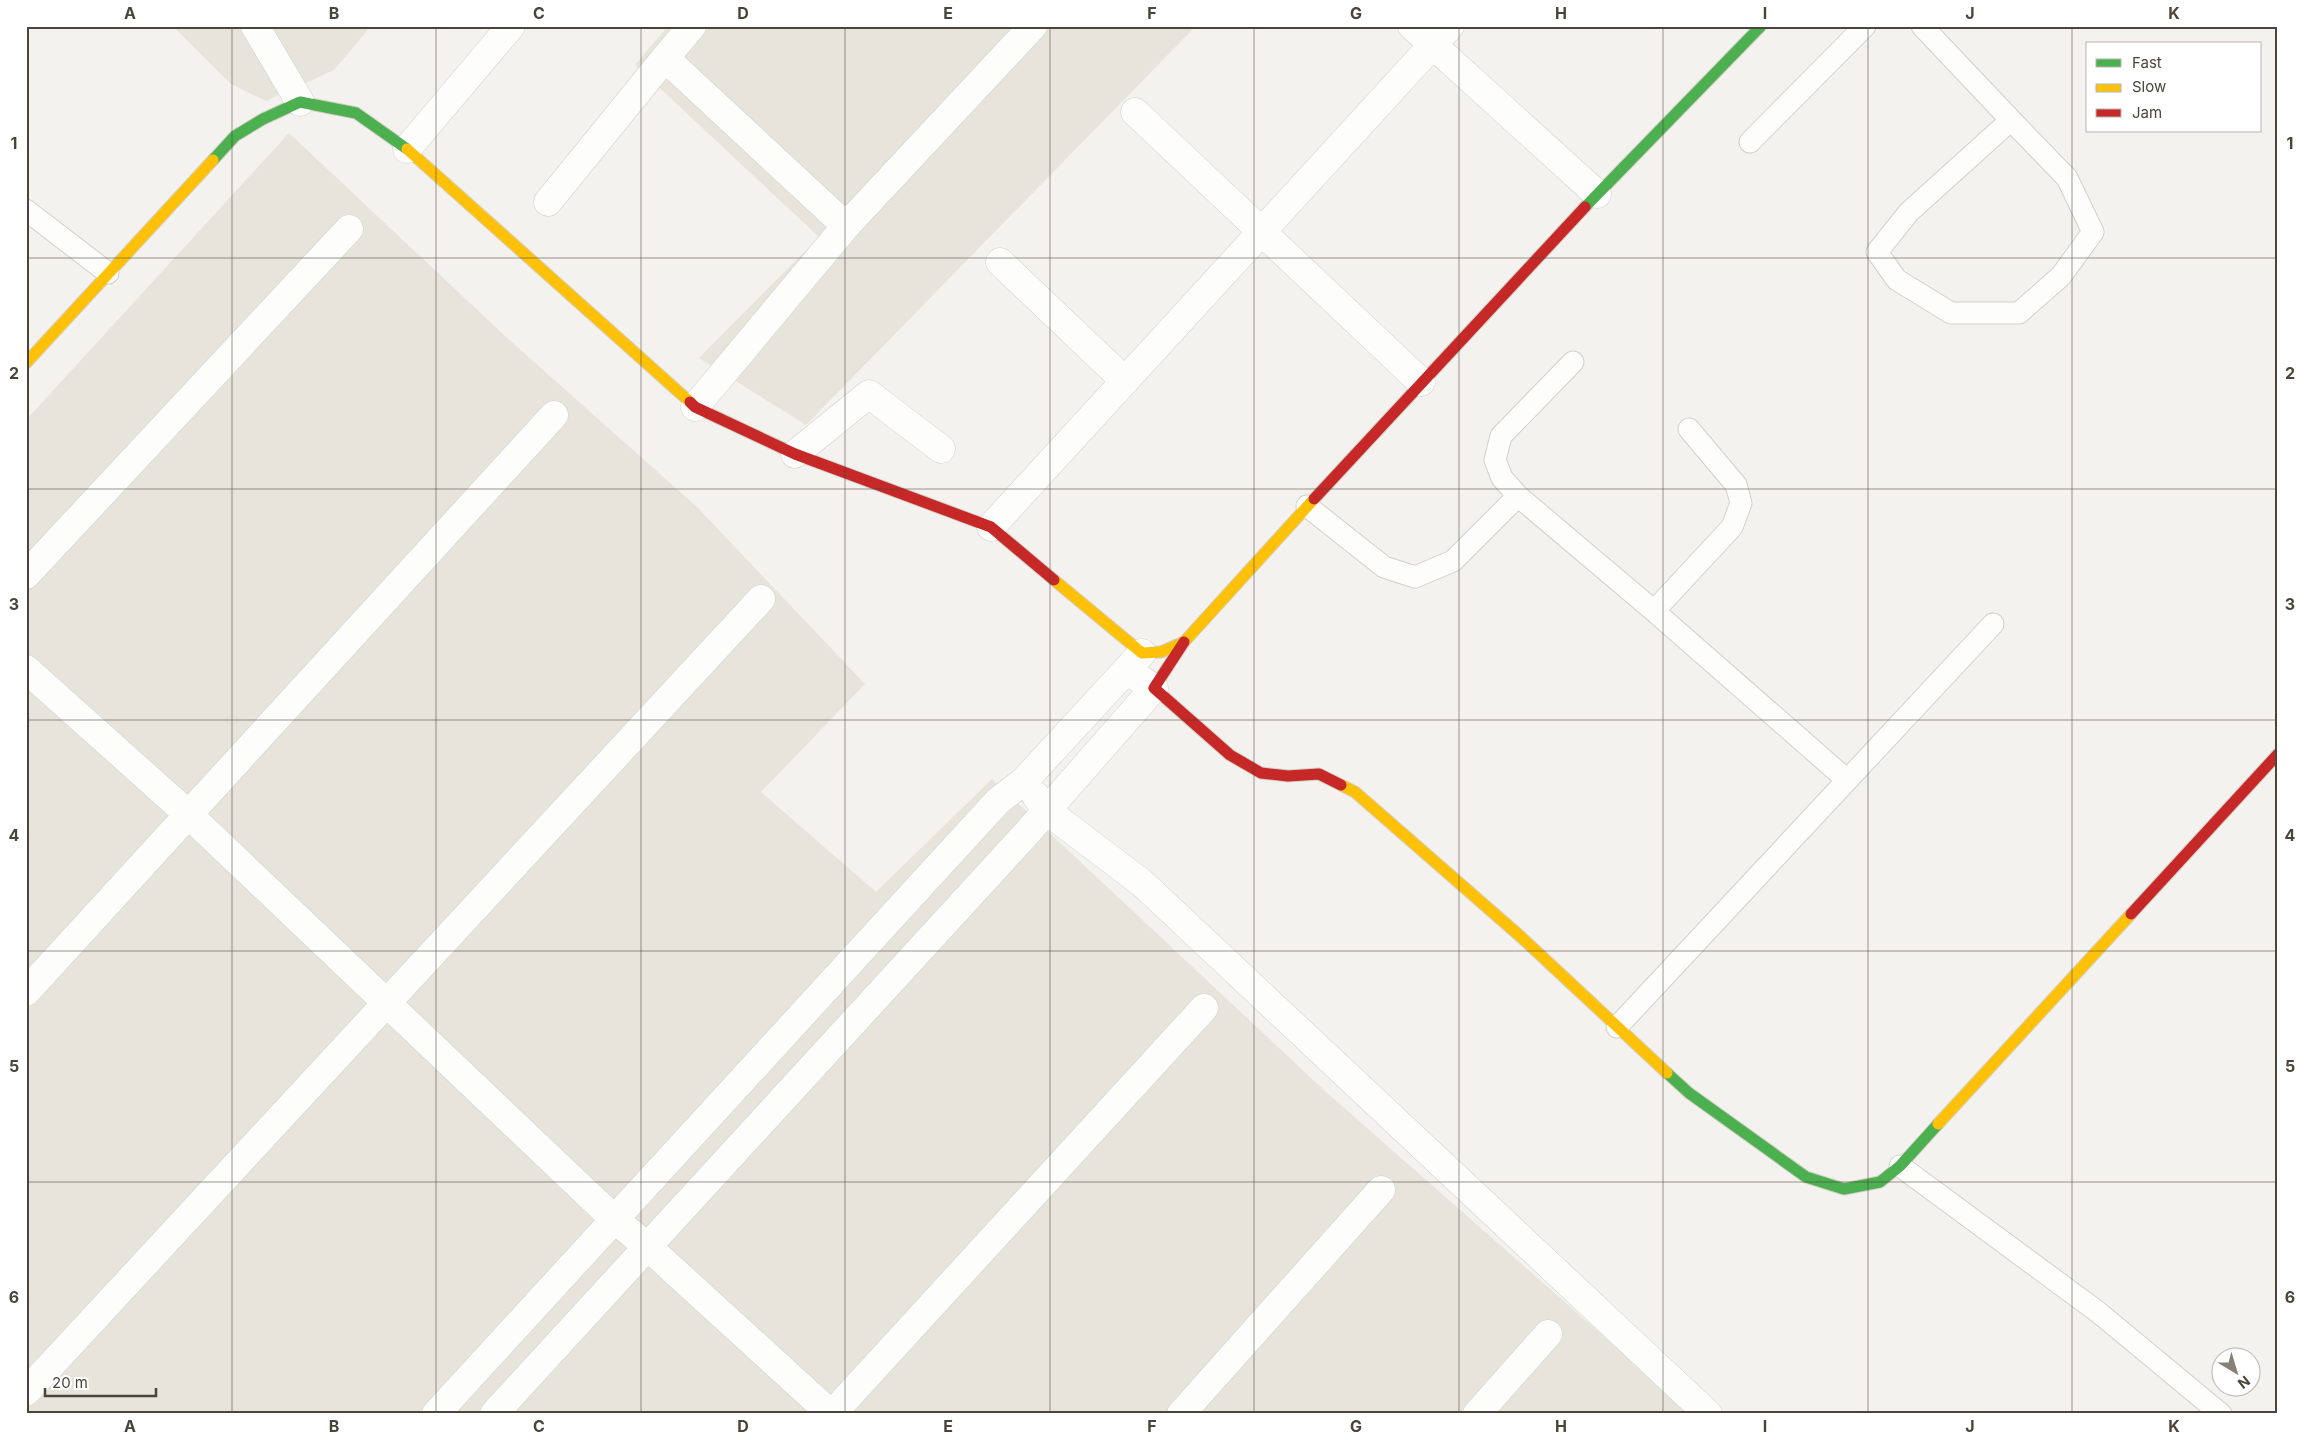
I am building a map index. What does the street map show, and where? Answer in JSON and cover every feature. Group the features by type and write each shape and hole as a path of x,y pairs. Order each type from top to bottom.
{"street":[{"path":"255,26 300,102"},
{"path":"407,149 511,26"},
{"path":"548,202 692,26"},
{"path":"695,408 846,226 1033,26"},
{"path":"1412,26 1441,35 1598,194"},
{"path":"494,1414 1047,811 1154,688 1184,642 1421,382 1598,194 1761,26"},
{"path":"991,527 1441,35"},
{"path":"665,58 846,226"},
{"path":"26,363 236,136 263,119 300,102 356,113 407,149 695,408 795,454 991,527 1134,661 1154,688 1230,755 1262,773 1288,776 1319,774 1355,792 1521,936 1689,1093 1806,1177 1844,1189 1880,1182 1900,1166 2278,754"},
{"path":"1135,112 1421,382"},
{"path":"26,575 349,229"},
{"path":"1000,262 1125,381"},
{"path":"795,454 869,394 941,449"},
{"path":"26,992 554,415"},
{"path":"26,1392 761,598"},
{"path":"436,1414 998,802 1024,781 1134,661 1184,642"},
{"path":"26,669 188,814 614,1219 648,1246 832,1414 1204,1008"},
{"path":"1024,781 1047,811 1142,883 1708,1414"},
{"path":"1181,1414 1380,1190"},
{"path":"1477,1414 1548,1334"}],"lane":[{"path":"1750,142 1864,26"},
{"path":"1922,26 2067,178 2093,232 2061,276 2019,313 1951,313 1897,280 1877,252 1909,212 2011,120"},
{"path":"26,210 108,273"},
{"path":"1573,362 1501,436 1495,460 1502,478 1518,496 1654,611 1847,780"},
{"path":"1654,611 1732,527 1741,503 1736,485 1689,429"},
{"path":"1308,506 1384,567 1415,577 1453,561 1518,496"},
{"path":"1617,1027 1993,624"},
{"path":"1900,1166 2098,1312 2222,1414"}],"shaded area":[{"path":"173,26 371,26 334,70 266,101 231,84"},
{"path":"668,26 1196,26 806,425 699,358 819,237 635,65"},
{"path":"289,133 505,336 697,507 865,684 761,792 876,892 992,779 1325,1091 1692,1414 26,1414 26,420"}],"traffic: fast":[{"path":"1585,207 1761,26"},
{"path":"213,160 235,136 263,119 300,102 356,113 407,149"},
{"path":"1667,1073 1689,1093 1806,1177 1844,1189 1880,1182 1900,1166 1938,1124"}],"traffic: slow":[{"path":"407,149 690,402"},
{"path":"26,363 213,160"},
{"path":"1054,580 1142,653 1161,652 1184,642 1314,499"},
{"path":"1341,785 1355,792 1521,937 1667,1073"},
{"path":"1938,1124 2131,914"}],"traffic: jam":[{"path":"1314,499 1585,207"},
{"path":"690,402 695,407 795,454 991,527 1054,580"},
{"path":"1184,642 1154,688 1230,755 1261,773 1288,776 1319,774 1341,785"},
{"path":"2131,914 2278,754"}]}
